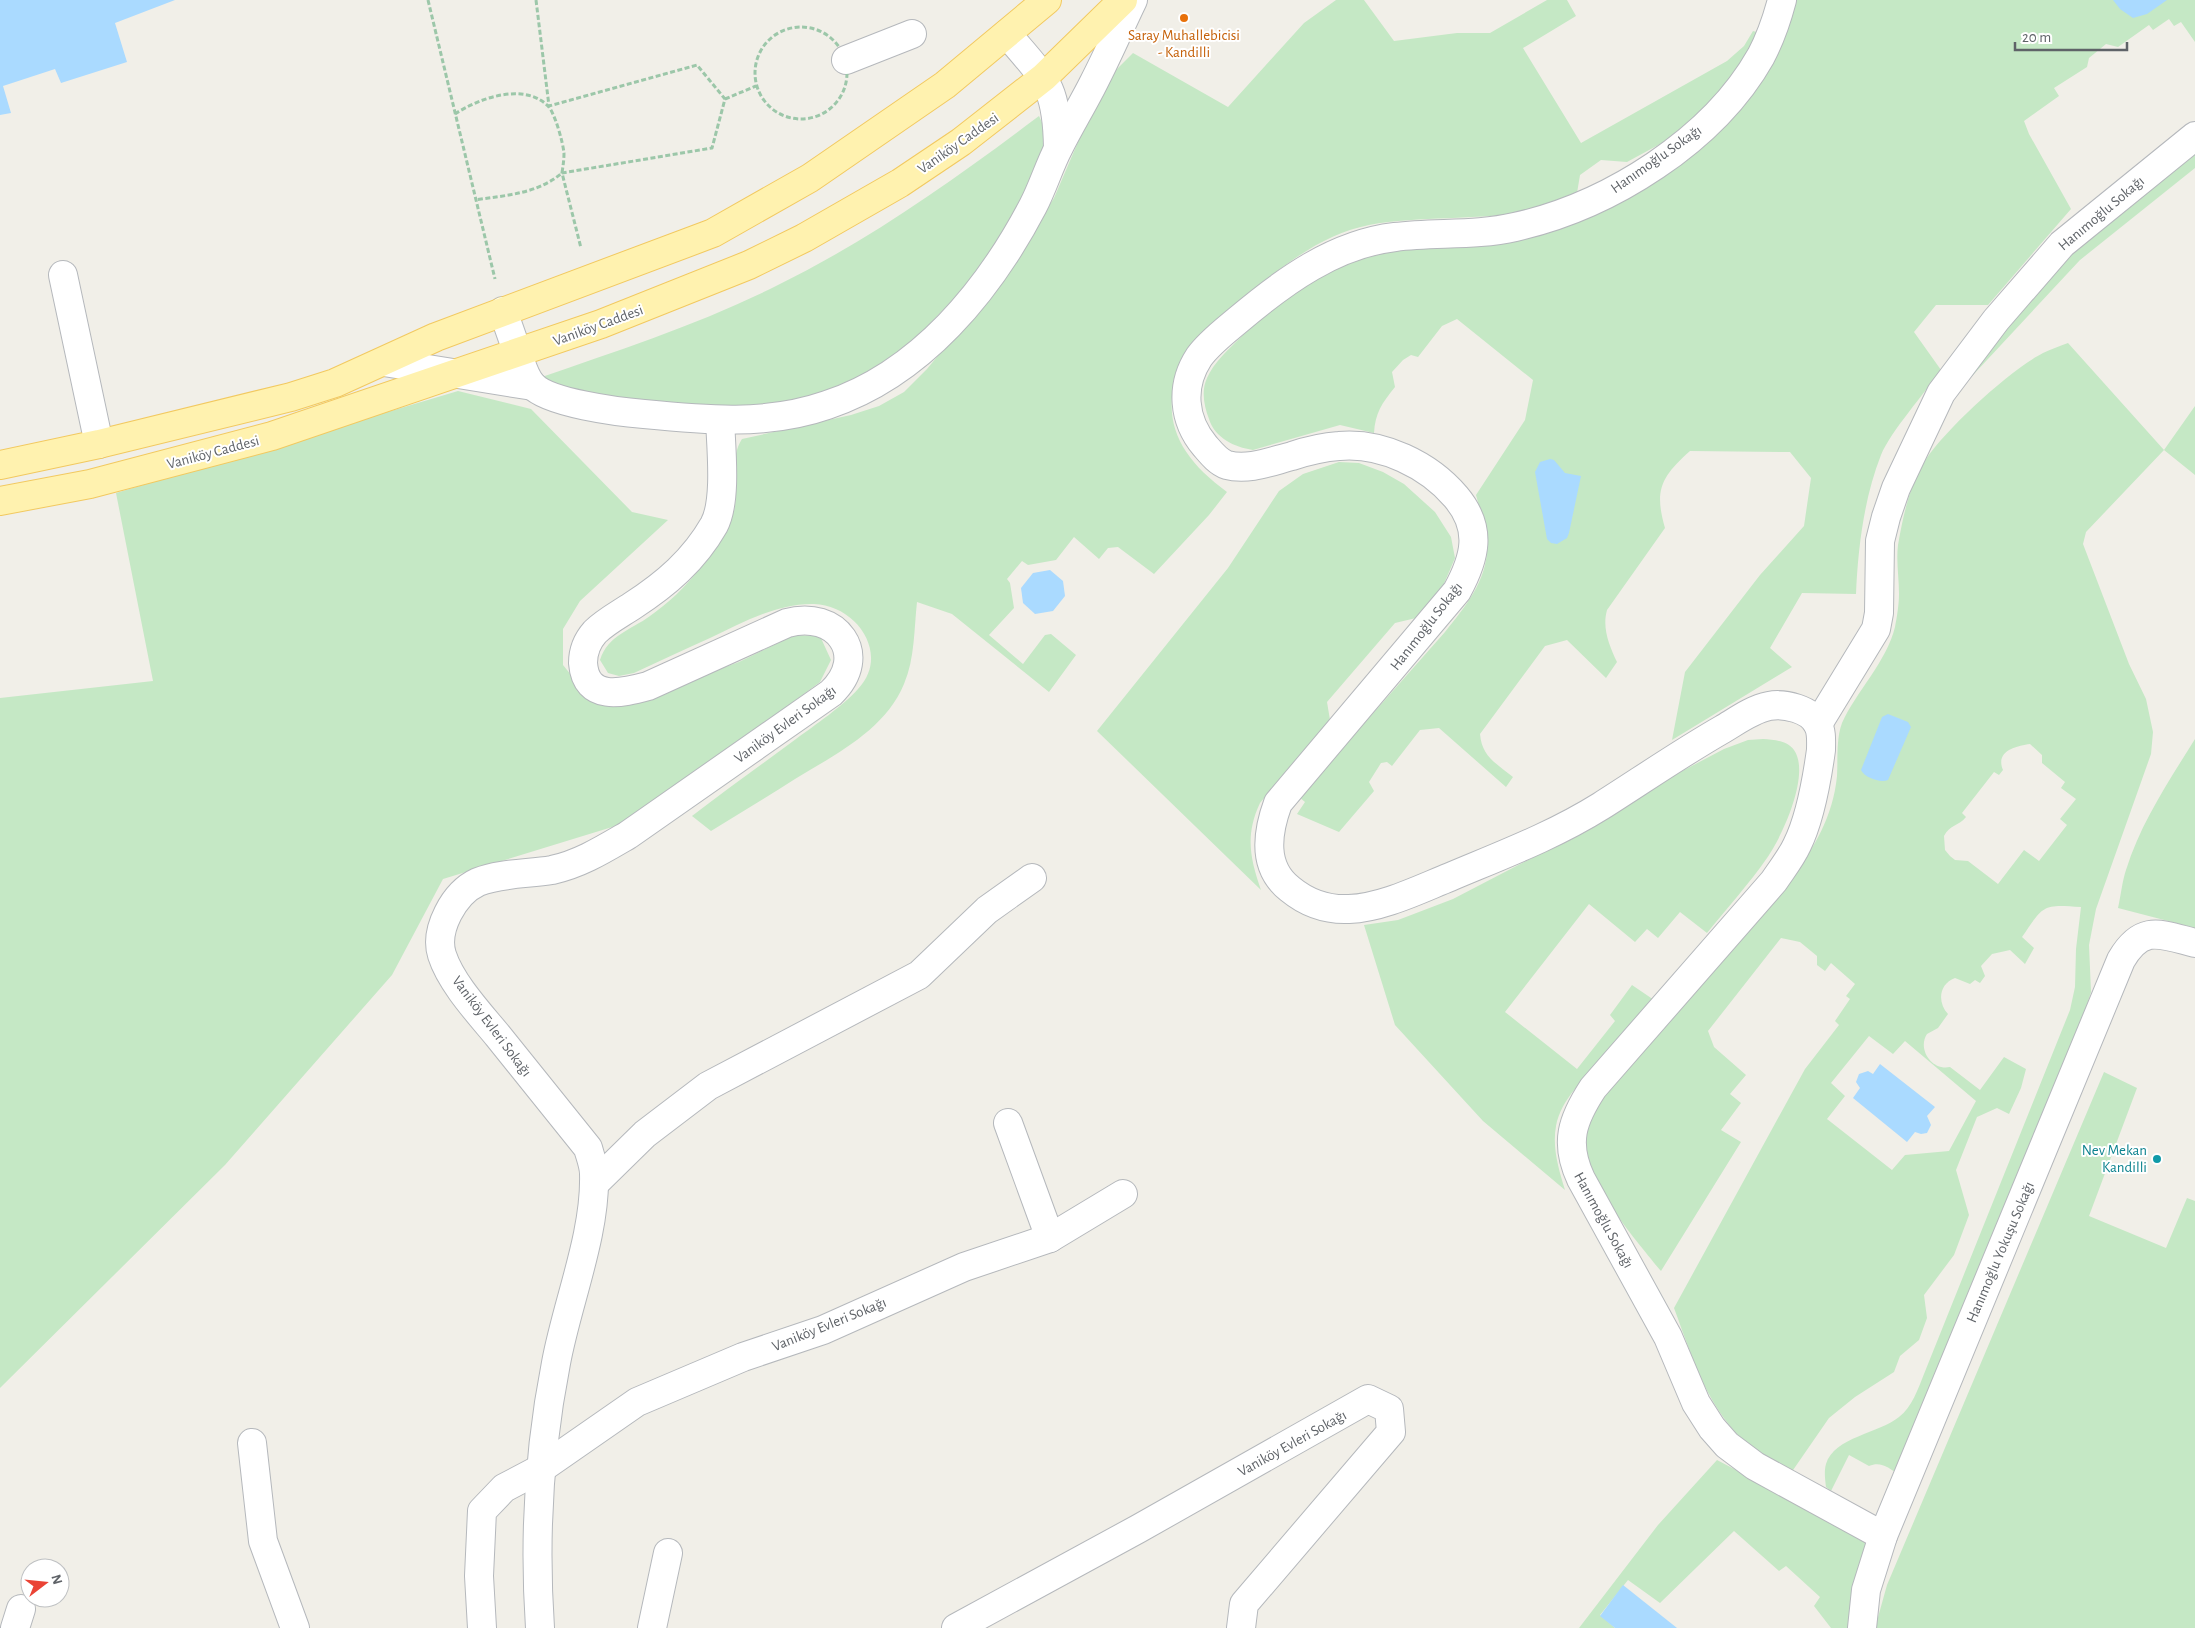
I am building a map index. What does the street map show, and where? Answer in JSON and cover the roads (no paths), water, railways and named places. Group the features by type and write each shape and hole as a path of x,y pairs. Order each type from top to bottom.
{"main road":[{"path":"0,465 99,444 291,397 335,383 436,337 713,233 762,207 810,178 945,84 1047,0"},
{"name":"Vaniköy Caddesi","path":"0,501 90,484 272,436 518,354 690,290 749,265 804,238 900,183 1001,113 1044,77 1123,0"}],"street":[{"path":"384,362 533,386 546,394 561,399 604,409 720,420 762,419 826,406 873,386 924,348 944,330 978,293 1001,261 1034,204 1058,148 1096,78 1133,0"},
{"name":"Hanımoğlu Sokağı","path":"1782,0 1776,21 1761,55 1739,89 1691,139 1635,178 1601,197 1548,218 1514,227 1488,231 1394,237 1356,245 1323,260 1290,279 1216,339 1199,357 1190,378 1185,398 1187,414 1197,437 1213,456 1226,465 1244,467 1339,446 1368,446 1417,465 1439,479 1466,510 1472,529 1474,546 1470,568 1457,591 1278,803 1270,826 1269,848 1274,867 1284,884 1300,898 1320,906 1350,909 1382,902 1420,890 1514,851 1599,807 1743,717 1770,706 1799,709 1811,716 1818,724 1822,742 1819,764 1805,823 1790,859 1768,888 1592,1088 1580,1108 1573,1127 1571,1144 1573,1161 1581,1178 1668,1337 1696,1403 1712,1428 1727,1445 1755,1466 1883,1536"},
{"path":"846,60 912,34"},
{"path":"1008,34 1044,77 1050,88 1057,112 1058,148"},
{"name":"Hanımoğlu Sokağı","path":"1818,724 1876,629 1880,589 1880,541 1886,517 1896,488 1941,393 1996,320 2062,244 2195,136"},
{"path":"63,275 99,444"},
{"path":"504,311 525,374 533,386"},
{"name":"Vaniköy Evleri Sokağı","path":"540,1628 539,1528 543,1445 556,1362 594,1205 594,1172 588,1148 474,1006 449,970 442,954 440,940 446,919 465,890 490,878 554,870 600,852 628,836 831,693 846,675 849,652 840,636 825,624 811,620 799,620 787,623 648,686 630,691 614,693 603,691 592,687 585,676 583,657 587,643 596,632 659,588 681,570 702,545 715,523 721,500 720,420"},
{"path":"594,1184 645,1134 708,1086 919,975 987,910 1032,878"},
{"name":"Hanımoğlu Yokuşu Sokağı","path":"1862,1628 1866,1590 1873,1561 2121,960 2129,947 2140,937 2155,933 2195,943"},
{"path":"1008,1123 1050,1238"},
{"name":"Vaniköy Evleri Sokağı","path":"542,1468 637,1402 743,1357 823,1330 964,1267 1050,1238 1123,1194"},
{"name":"Vaniköy Evleri Sokağı","path":"956,1628 1368,1400 1389,1409 1391,1432 1244,1604 1241,1628"},
{"path":"252,1443 263,1541 294,1628"},
{"path":"482,1628 479,1576 482,1511 504,1488 542,1468"},
{"path":"652,1628 668,1553"}],"water":[{"path":"0,0 175,0 115,23 127,62 61,83 55,69 3,86 11,113 0,115"},
{"path":"2113,0 2167,0 2147,14 2133,18 2120,9"},
{"path":"1550,459 1554,460 1565,473 1581,476 1569,533 1567,538 1557,544 1551,543 1547,539 1535,472 1540,462"},
{"path":"1050,570 1063,581 1065,596 1053,611 1035,614 1023,603 1021,588 1033,573"},
{"path":"1888,714 1908,722 1911,727 1888,780 1881,781 1869,777 1861,770 1882,717"},
{"path":"1880,1064 1935,1107 1927,1116 1931,1125 1927,1133 1915,1132 1907,1142 1853,1098 1860,1088 1856,1082 1859,1074 1868,1071 1873,1074"},
{"path":"1623,1585 1677,1628 1615,1628 1600,1616"}],"place":[{"name":"Saray Muhallebicisi - Kandilli","path":"1184,18"},
{"name":"Nev Mekan Kandilli","path":"2157,1159"}]}
